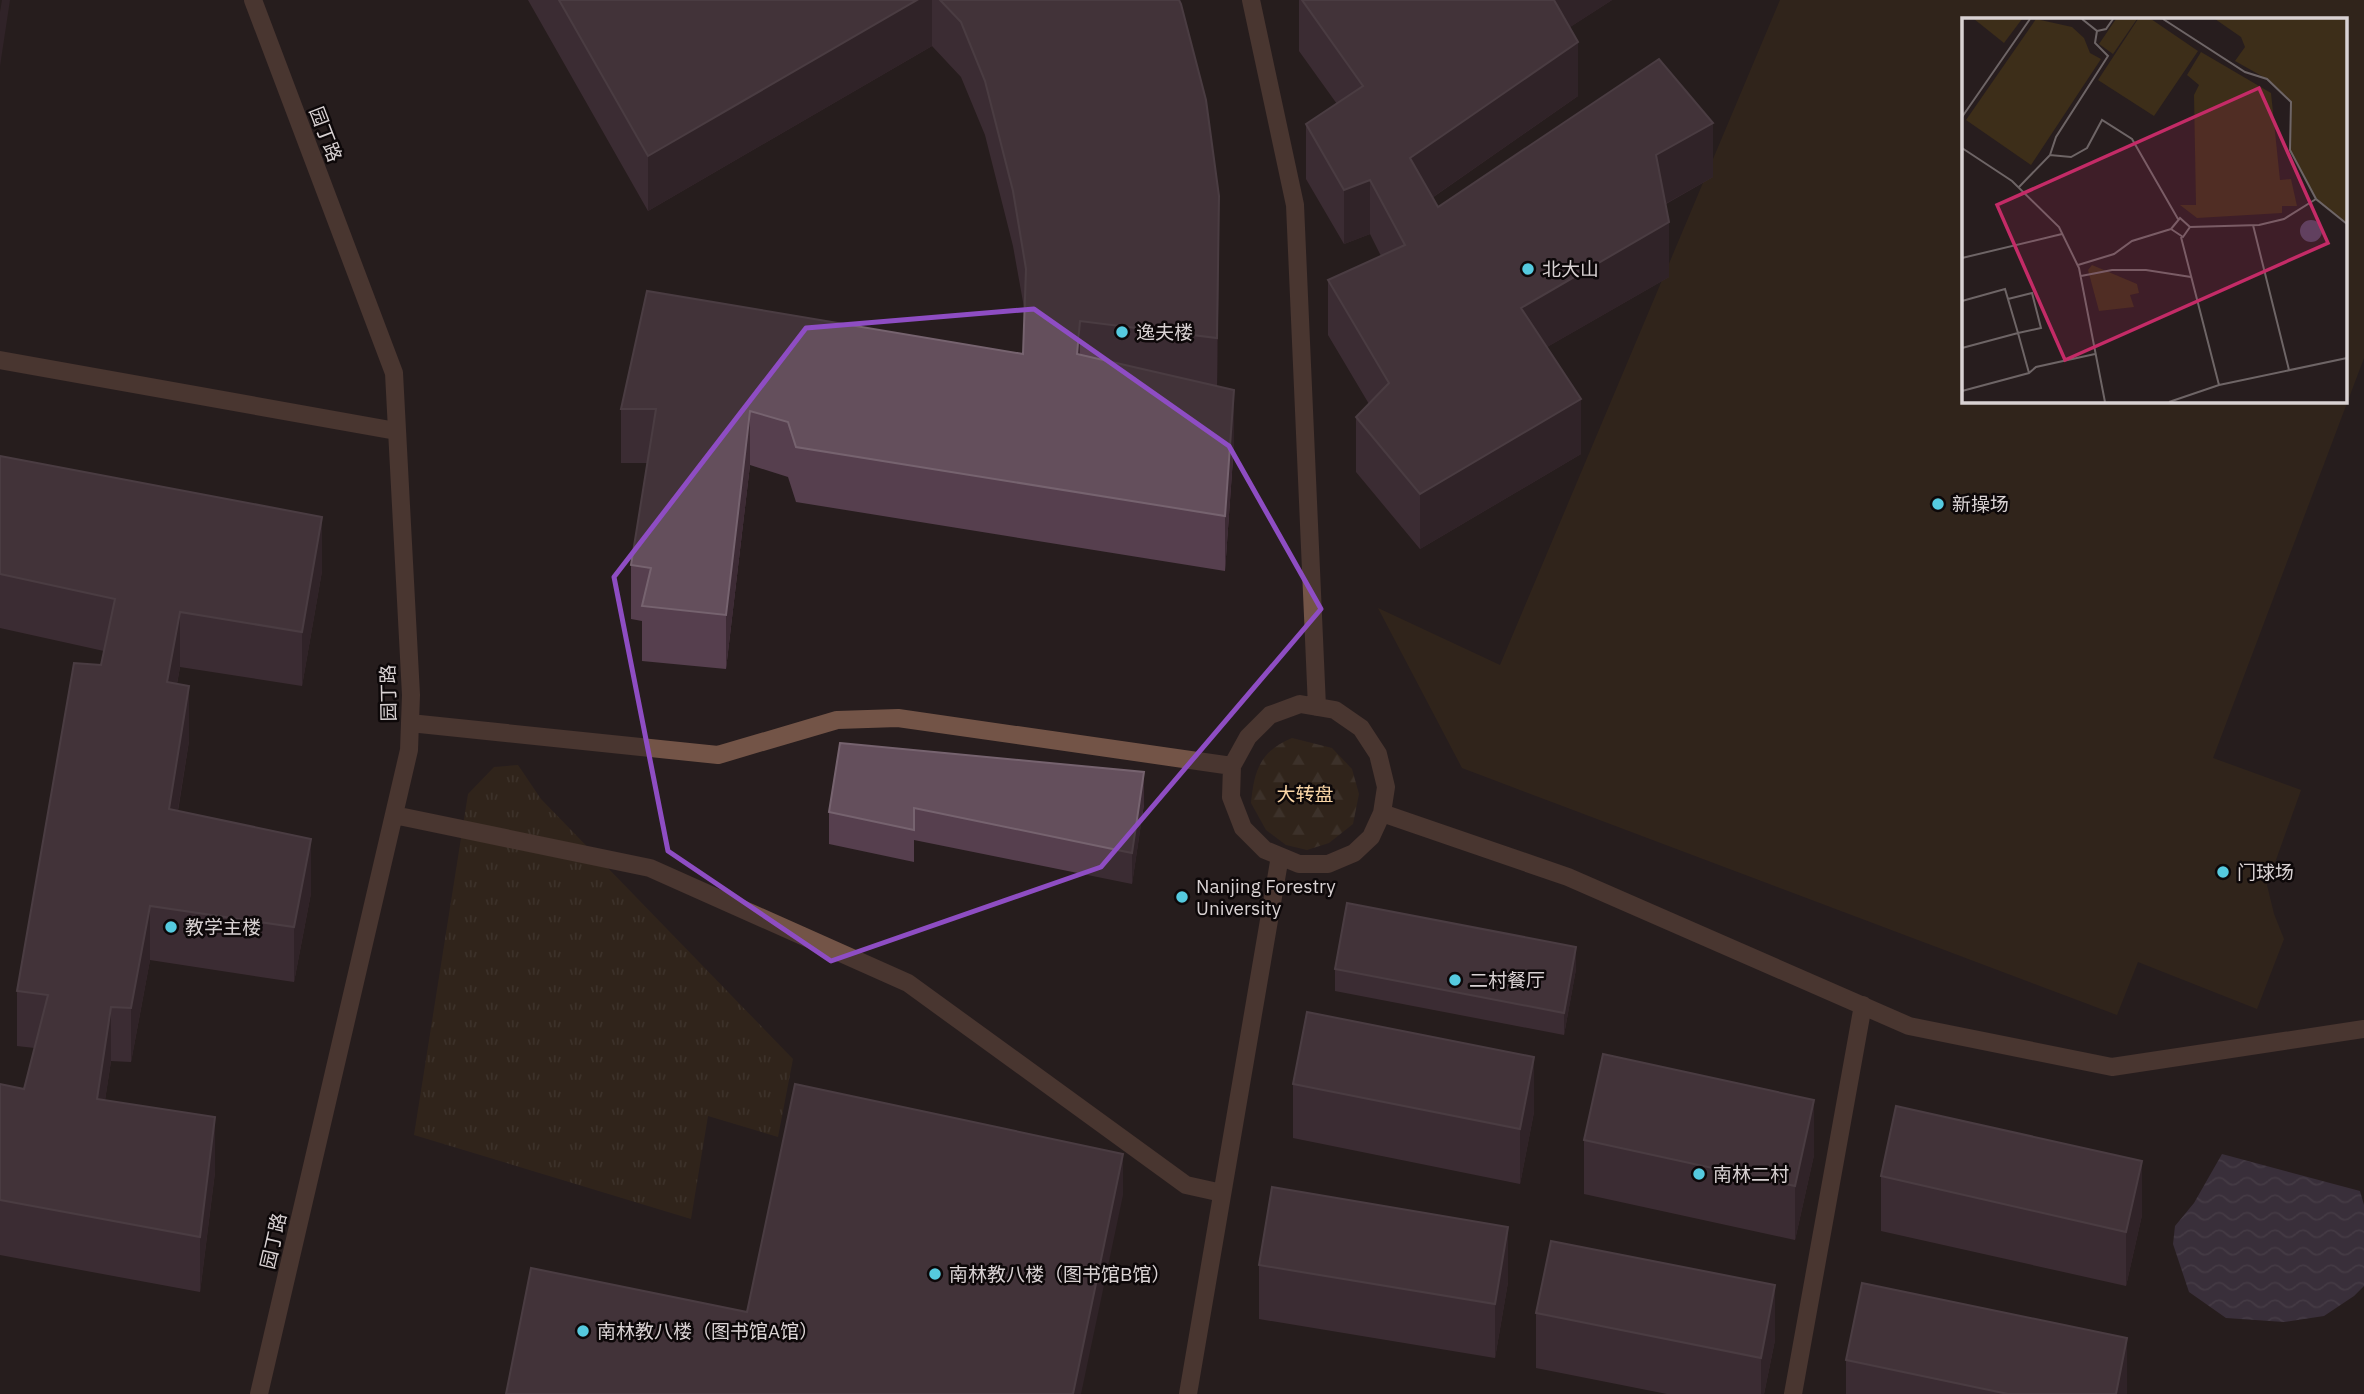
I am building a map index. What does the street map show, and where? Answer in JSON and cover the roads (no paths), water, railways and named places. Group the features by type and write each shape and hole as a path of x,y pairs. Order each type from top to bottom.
{"lane":[{"name":"园丁路","path":"253,0 394,373 411,695 409,750 259,1394"},
{"path":"1251,0 1295,205 1317,707"},
{"path":"0,360 396,431"},
{"path":"1300,704 1335,710 1361,728 1378,754 1386,787 1382,813 1371,837 1354,853 1328,864 1299,864 1265,850 1243,828 1231,797 1232,766 1248,737 1270,715 1300,704"},
{"path":"410,723 718,755 837,720 898,719 1232,766"},
{"path":"1382,813 1568,877 1909,1026 2112,1067 2364,1029"},
{"path":"394,815 650,868 908,983 1185,1185 1222,1193"},
{"path":"1188,1394 1280,856"},
{"path":"1793,1394 1863,1005"}],"water":[{"path":"2222,1154 2360,1191 2364,1205 2364,1286 2354,1296 2324,1316 2284,1322 2226,1318 2189,1292 2173,1244 2175,1226 2194,1203"}],"place":[{"name":"北大山","path":"1528,269"},
{"name":"逸夫楼","path":"1122,332"},
{"name":"新操场","path":"1938,504"},
{"name":"门球场","path":"2223,872"},
{"name":"Nanjing Forestry University","path":"1182,897"},
{"name":"教学主楼","path":"171,927"},
{"name":"二村餐厅","path":"1455,980"},
{"name":"南林二村","path":"1699,1174"},
{"name":"南林教八楼（图书馆B馆）","path":"935,1274"},
{"name":"南林教八楼（图书馆A馆）","path":"583,1331"}],"park label":[{"name":"大转盘","path":"1305,794"}]}
